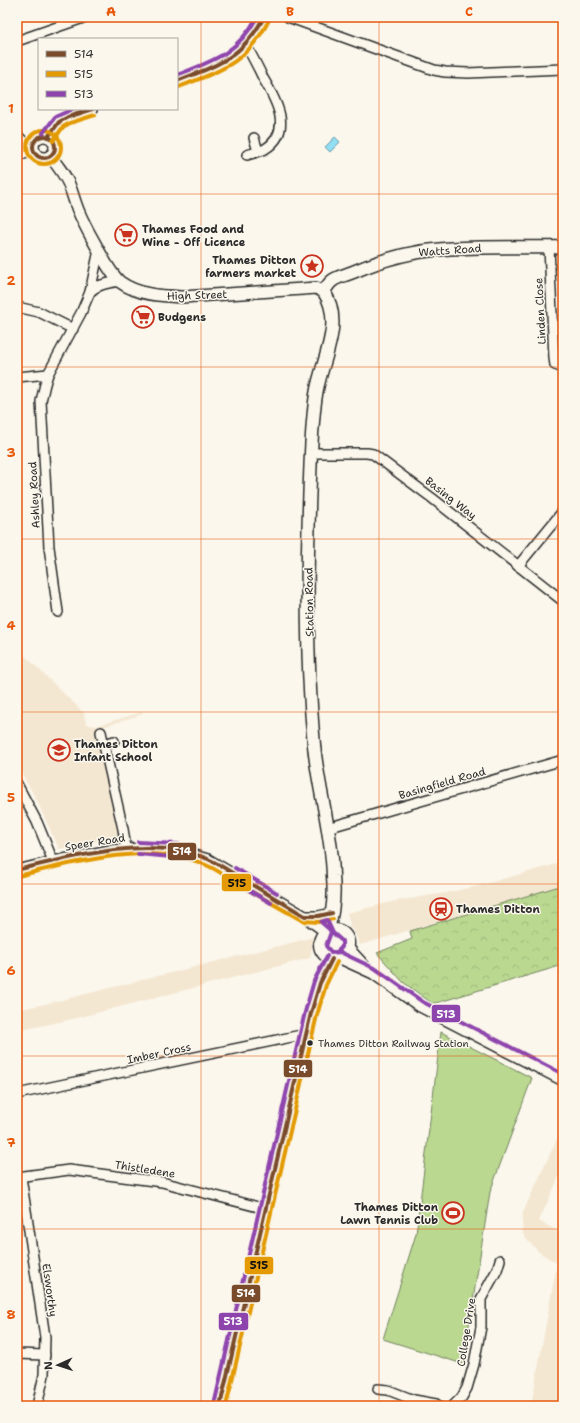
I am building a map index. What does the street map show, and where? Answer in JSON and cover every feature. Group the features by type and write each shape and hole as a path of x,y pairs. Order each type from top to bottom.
{"main road":[{"name":"Watts Road","path":"324,292 328,283 339,277 364,267 411,253 444,248 563,247"},
{"name":"Station Road","path":"324,292 329,299 333,320 332,331 317,390 311,453 308,563 312,716 316,768 331,852 333,876 330,931"},
{"path":"330,931 343,933 348,939 348,947 344,955 335,958 323,954 320,947 320,939 330,931"},
{"path":"220,1406 306,1034 320,983 335,958"}],"street":[{"path":"17,42 86,17"},
{"path":"178,81 231,58 250,42 264,17"},
{"path":"288,17 434,70 468,73 563,69"},
{"path":"246,45 277,103 280,118 280,132 275,140 264,150 247,155"},
{"path":"48,137 59,122 68,117 90,110"},
{"path":"17,135 26,144 34,149"},
{"path":"40,137 48,137 53,141 54,151 50,156 41,158 36,154 34,149 35,142 40,137"},
{"path":"254,138 258,152"},
{"path":"17,154 34,149"},
{"name":"High Street","path":"50,156 61,169 70,186 78,210 89,234 110,269 120,281 141,292 162,296 217,295 316,288 324,292"},
{"name":"Linden Close","path":"549,247 554,358 556,365 563,368"},
{"name":"Ashley Road","path":"58,612 49,547 41,401 48,374 73,329 90,292 99,250"},
{"path":"90,292 94,288 120,281"},
{"path":"17,307 39,312 73,329"},
{"path":"17,377 48,374"},
{"name":"Basing Way","path":"311,453 374,454 563,601"},
{"path":"518,566 563,511"},
{"path":"101,732 126,848"},
{"path":"104,744 114,742"},
{"name":"Basingfield Road","path":"327,828 563,760"},
{"path":"17,784 37,822 53,861"},
{"name":"Speer Road","path":"17,870 53,861 126,848 177,850 208,859 305,916 321,928 330,931"},
{"path":"305,916 332,914"},
{"path":"348,947 373,974 420,1007 563,1080"},
{"path":"335,958 373,974"},
{"name":"Imber Cross","path":"17,1094 306,1034"},
{"name":"Thistledene","path":"19,1177 69,1170 162,1182 266,1209"},
{"name":"Elsworthy","path":"19,1177 45,1338 44,1375 37,1406"},
{"name":"College Drive","path":"453,1406 462,1397 467,1388 474,1364 481,1327 481,1299 497,1270 500,1260"},
{"path":"17,1354 45,1355"},
{"path":"378,1389 388,1390 414,1400 436,1404 439,1406"}],"shaded area":[{"name":"Thames Ditton Infant School","path":"17,648 84,713 86,723 96,726 142,712 143,714 97,729 120,835 59,849 36,799 17,765"},
{"path":"563,862 563,885 360,945 353,930 349,926 350,924 347,913 391,902 478,886"},
{"path":"314,937 310,958 73,1019 17,1031 17,1010"},
{"path":"563,1126 563,1168 539,1221 563,1234 563,1406 531,1406 557,1263 540,1253 523,1234 523,1212"}],"green space":[{"path":"563,885 563,965 433,1004 403,982 377,953 412,939 410,931"},
{"name":"Thames Ditton Lawn Tennis Club","path":"441,1032 532,1078 490,1192 463,1364 383,1339 416,1234"}],"water":[{"path":"335,137 340,142 330,152 325,147"}],"transit line":[{"name":"513","path":"178,75 213,60 233,47 242,39 257,17"},
{"name":"514","path":"178,81 217,65 238,51 256,31 264,17"},
{"name":"515","path":"179,87 221,70 242,56 261,35 269,20"},
{"name":"513","path":"43,133 55,117 71,110"},
{"name":"514","path":"48,137 59,122 68,117 90,110"},
{"name":"515","path":"53,141 63,127 70,123 95,115"},
{"name":"515","path":"44,130 56,135 61,147 56,159 44,164 32,159 27,147 32,135 44,130"},
{"name":"514","path":"44,136 52,139 55,147 52,155 44,158 36,155 33,147 36,139 44,136"},
{"name":"513","path":"138,842 177,844 186,846"},
{"name":"514","path":"17,870 63,859 112,850 138,848 186,852 208,859 220,865 305,916 318,916 332,913"},
{"name":"515","path":"18,876 63,865 112,856 137,854 184,858 210,867 303,921 319,922 333,919"},
{"name":"513","path":"138,854 183,858"},
{"name":"513","path":"235,868 277,893"},
{"name":"513","path":"228,878 271,903"},
{"name":"513","path":"327,920 333,933 342,941 342,947 337,952 331,952 326,946 331,932 321,922 327,920"},
{"name":"513","path":"331,953 340,952 376,969 423,1002 563,1074"},
{"name":"513","path":"214,1405 305,1012 314,981 327,956"},
{"name":"514","path":"220,1406 311,1013 320,983 332,959"},
{"name":"515","path":"226,1406 317,1015 326,985 337,962"}],"place":[{"name":"Thames Food and Wine - Off Licence","path":"126,235"},
{"name":"Thames Ditton farmers market","path":"312,266"},
{"name":"Budgens","path":"143,317"},
{"name":"Thames Ditton Infant School","path":"59,750"},
{"name":"Thames Ditton","path":"441,909"},
{"name":"Thames Ditton Railway Station","path":"310,1043"},
{"name":"Thames Ditton Lawn Tennis Club","path":"453,1213"}]}
